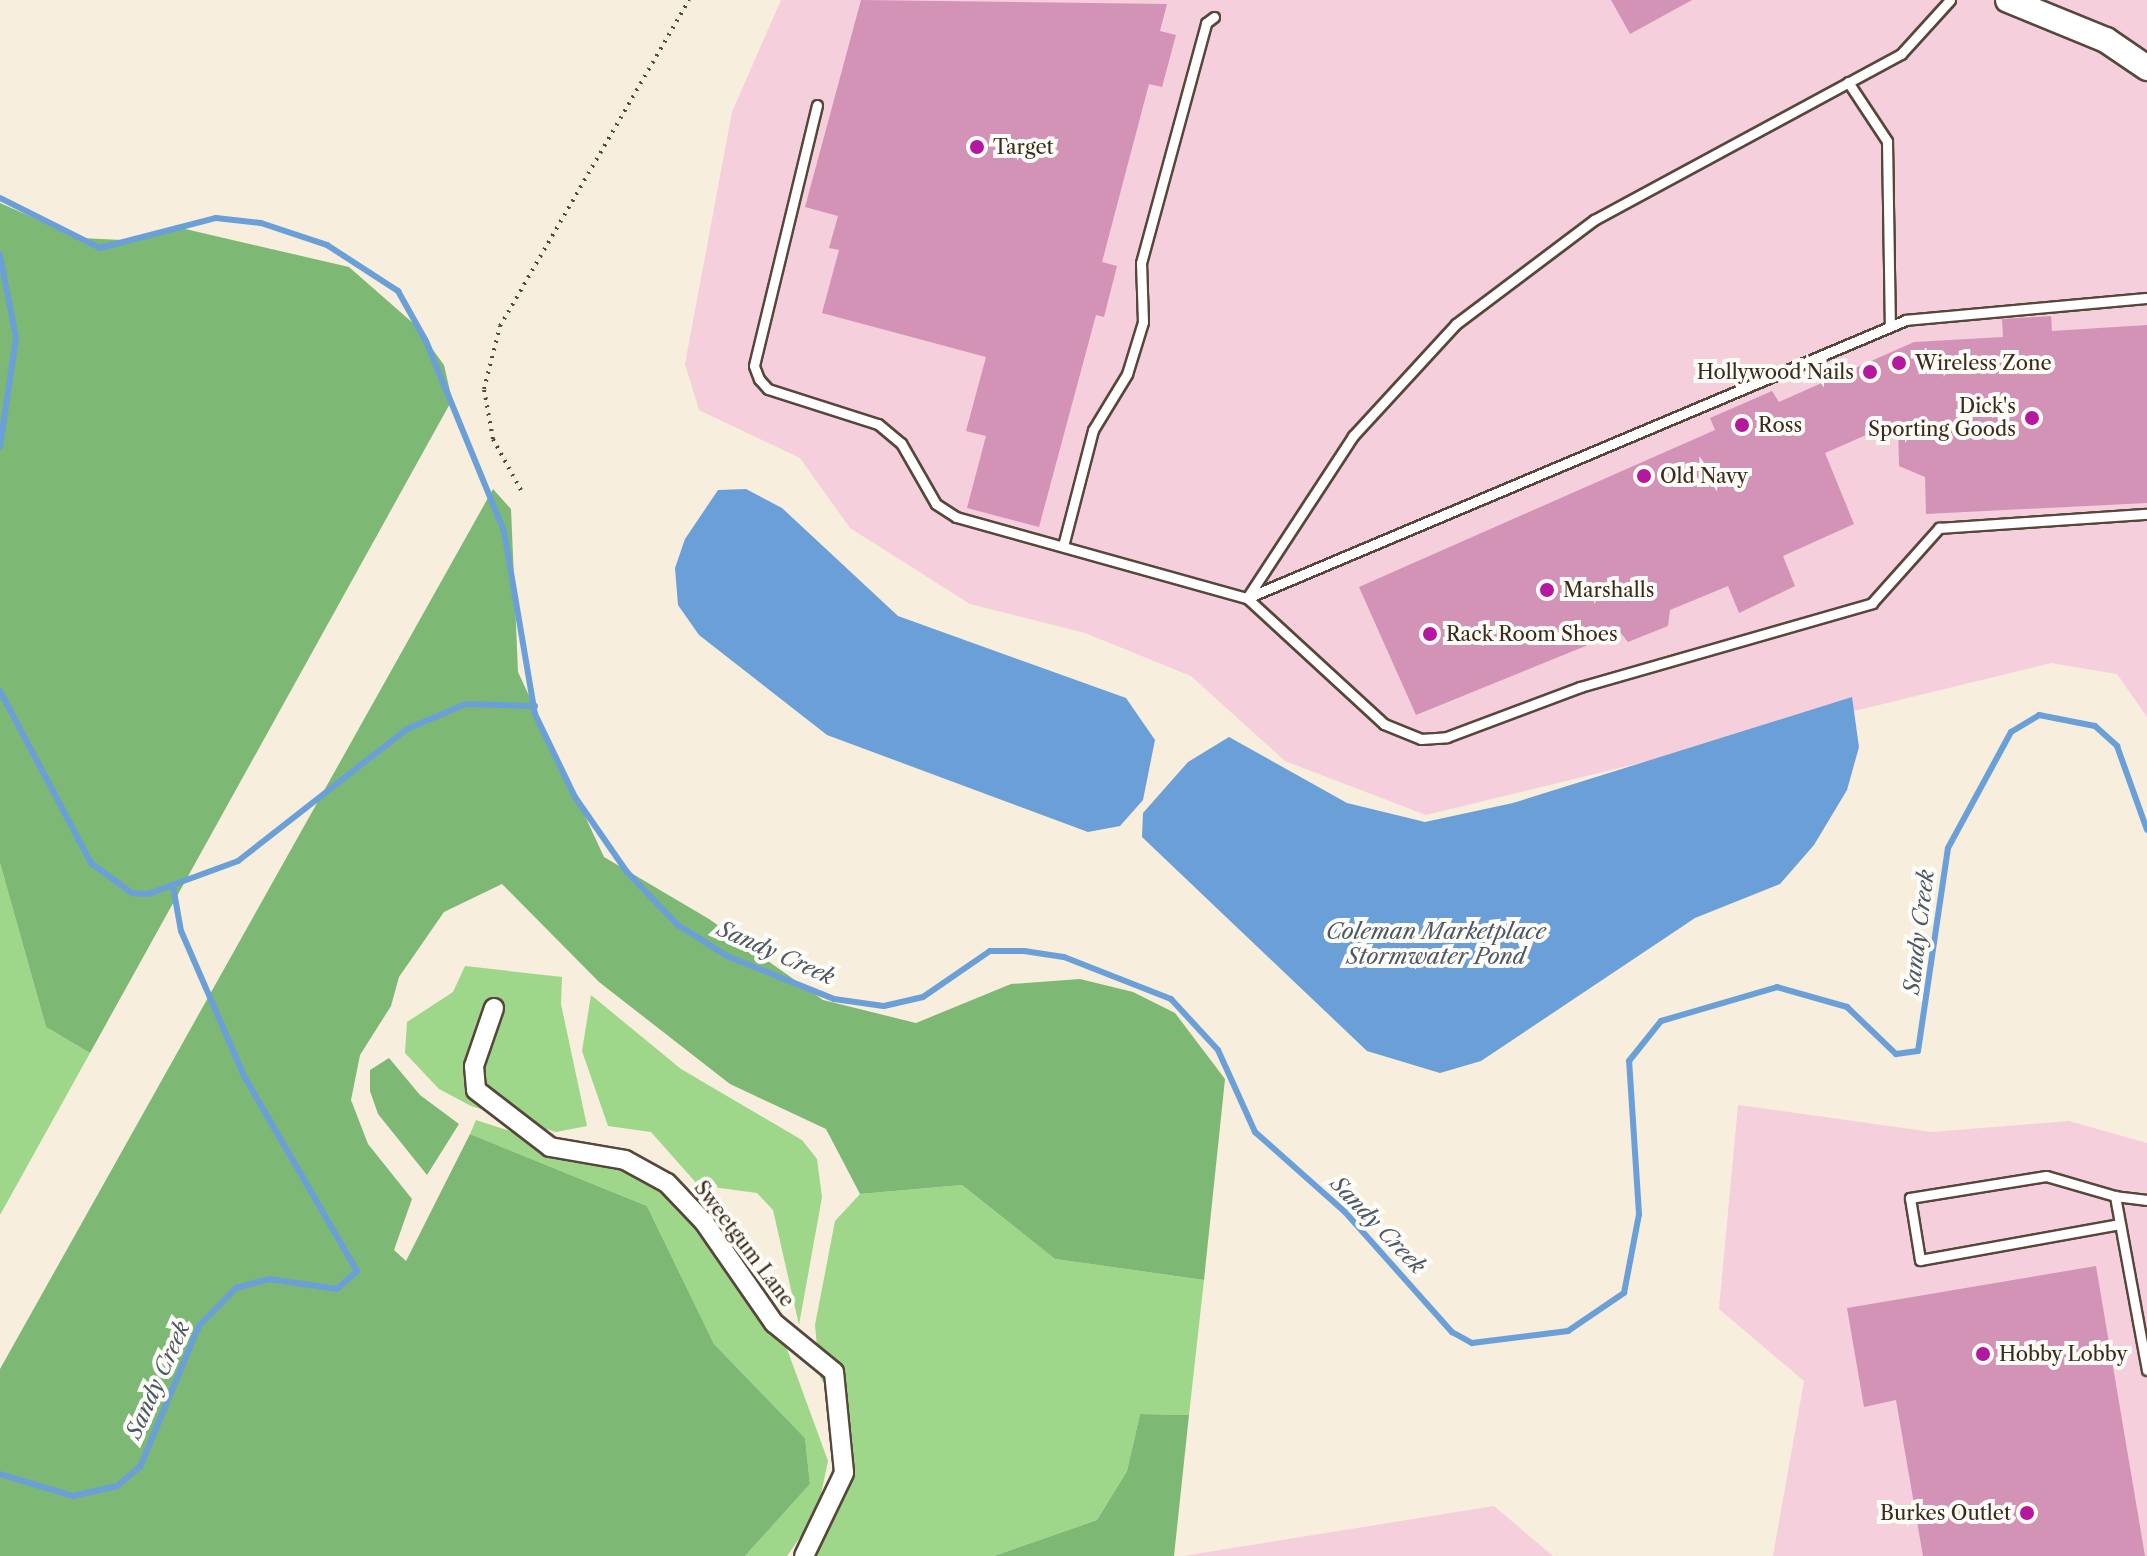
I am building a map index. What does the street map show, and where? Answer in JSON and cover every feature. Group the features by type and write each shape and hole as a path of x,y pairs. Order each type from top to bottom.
{"street":[{"path":"2008,0 2106,40 2147,68"},
{"name":"Sweetgum Lane","path":"494,1008 474,1066 476,1090 550,1147 625,1160 667,1183 704,1222 774,1323 834,1372 844,1473 804,1556"}],"lane":[{"path":"1247,598 1353,436 1456,324 1594,220 1901,54 1950,0"},
{"path":"1063,546 1093,430 1127,374 1143,322 1141,263 1206,23 1214,17"},
{"path":"1848,82 1887,141 1890,326"},
{"path":"817,105 754,366 759,379 768,389 878,424 901,443 936,504 956,517 1247,598 1384,724 1421,739 1447,737 1580,687 1872,603 1939,528 2147,514"},
{"path":"1247,598 1890,326 1928,313 2147,298"},
{"path":"2120,1224 1920,1260 1910,1198 2046,1176 2115,1196 2147,1200"},
{"path":"2115,1196 2147,1370"}],"path":[{"path":"521,490 493,439 484,389 500,326 689,0"}],"shaded area":[{"path":"781,0 2147,0 2147,717 2117,674 2051,663 1426,815 1285,761 1191,676 1085,633 970,604 850,528 800,458 699,410 685,364 732,112"},
{"path":"1738,1105 1932,1132 2069,1121 2147,1143 2147,1556 1773,1556 1804,1381 1719,1309"},
{"path":"1494,1506 1553,1556 1183,1556"}],"green space":[{"path":"0,203 80,238 122,240 181,228 349,267 414,324 444,365 452,400 90,1053 46,1027 0,863"},
{"path":"493,489 511,509 518,672 604,857 709,919 823,1000 916,1023 1011,984 1080,979 1133,992 1175,1013 1225,1079 1204,1280 1055,1259 962,1185 860,1194 826,1129 730,1084 599,982 502,884 444,912 399,977 391,1006 360,1055 351,1100 368,1144 412,1199 394,1250 406,1261 470,1134 647,1206 714,1344 805,1438 810,1484 745,1556 0,1556 0,1369"},
{"path":"0,863 46,1027 90,1053 0,1215"},
{"path":"465,966 562,977 561,1004 587,1126 556,1132 471,1106 439,1089 405,1053 407,1022 453,992"},
{"path":"591,995 681,1069 802,1140 817,1159 822,1197 799,1325 773,1210 757,1193 698,1185 651,1132 608,1126 582,1051"},
{"path":"389,1058 420,1095 459,1124 427,1175 378,1114 370,1091 370,1070"},
{"path":"476,1120 562,1148 595,1147 720,1218 749,1245 828,1461 817,1513 787,1556 745,1556 810,1484 805,1438 714,1344 647,1206 470,1134"},
{"path":"962,1185 1055,1259 1204,1280 1189,1415 1140,1414 1127,1471 1097,1520 994,1556 811,1556 855,1469 851,1429 820,1377 815,1325 835,1221 860,1194"},
{"path":"1140,1414 1189,1415 1174,1556 994,1556 1097,1520 1127,1471"}],"water":[{"path":"746,489 782,508 898,616 1126,698 1155,740 1143,800 1120,826 1088,832 827,735 699,635 678,605 675,568 685,539 718,490"},
{"name":"Coleman Marketplace Stormwater Pond","path":"1852,697 1859,747 1847,790 1814,845 1780,884 1695,918 1481,1061 1440,1073 1367,1051 1142,837 1143,813 1188,762 1229,737 1347,803 1425,822 1513,803"}],"building":[{"name":"Target","path":"861,0 1167,4 1160,31 1176,35 1162,87 1149,84 1102,262 1117,266 1104,317 1096,315 1039,527 967,508 986,436 966,431 986,357 822,313 839,250 829,248 838,216 805,207"},
{"path":"1611,0 1692,0 1630,34"},
{"path":"2051,316 2052,331 2147,325 2147,503 1926,514 1925,477 1899,466 1898,421 1825,453 1854,524 1783,556 1795,586 1739,613 1728,586 1670,610 1668,626 1628,642 1620,632 1416,715 1359,587 1715,430 1710,418 1772,391 1779,402 1914,342 2003,337 2002,319"},
{"name":"Hobby Lobby","path":"2096,1266 2145,1556 1923,1556 1896,1400 1864,1407 1847,1308"}],"waterway":[{"name":"Sandy Creek","path":"0,198 100,248 216,218 261,223 327,245 398,291 426,341 504,531 535,714 575,797 627,872 678,925 727,956 834,999 884,1006 923,997 990,951 1024,951 1064,957 1171,999 1218,1050 1255,1132 1345,1212 1452,1332 1472,1343 1568,1331 1624,1293 1639,1214 1629,1061 1661,1021 1777,987 1847,1007 1896,1054 1918,1051 1948,848 2011,732 2039,715 2095,726 2117,746 2147,830"},
{"path":"0,255 16,338 0,447"},
{"name":"Sandy Creek","path":"0,691 91,863 132,893 148,894 238,861 407,729 466,704 535,706"},
{"name":"Sandy Creek","path":"0,1474 73,1496 117,1486 140,1467 199,1326 236,1288 269,1279 337,1289 357,1271 245,1078 181,931 173,886"}],"place":[{"name":"Target","path":"977,147"},
{"name":"Wireless Zone","path":"1899,363"},
{"name":"Hollywood Nails","path":"1870,372"},
{"name":"Dick's Sporting Goods","path":"2032,418"},
{"name":"Ross","path":"1742,425"},
{"name":"Old Navy","path":"1644,476"},
{"name":"Marshalls","path":"1547,590"},
{"name":"Rack Room Shoes","path":"1430,634"},
{"name":"Hobby Lobby","path":"1983,1354"},
{"name":"Burkes Outlet","path":"2027,1513"}]}
